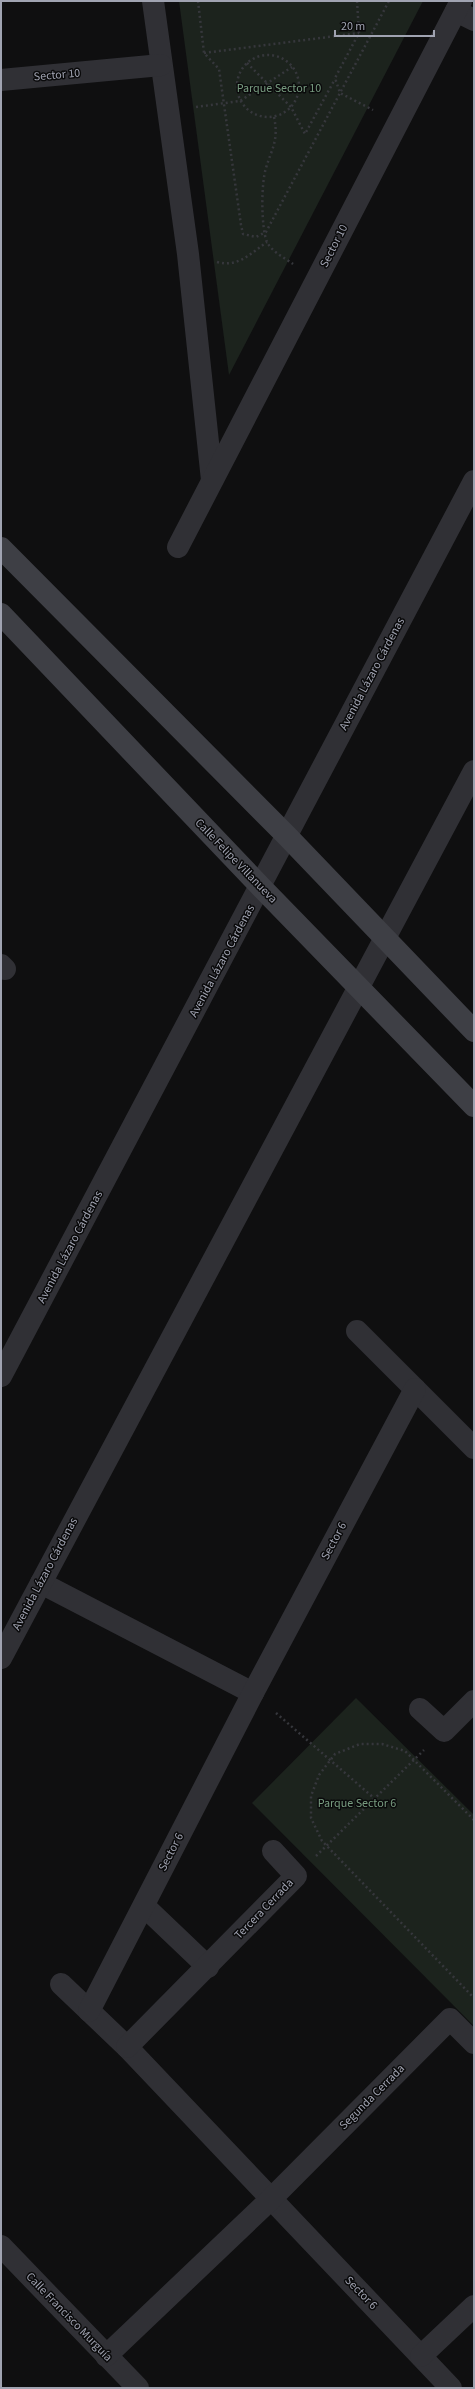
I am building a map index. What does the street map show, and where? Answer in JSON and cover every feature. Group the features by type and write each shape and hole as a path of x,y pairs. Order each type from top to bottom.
{"main road":[{"path":"1,548 287,836 474,1031"},
{"name":"Calle Felipe Villanueva","path":"1,614 261,887 474,1106"}],"street":[{"path":"153,1 188,254 212,480"},
{"name":"Sector 10","path":"178,547 398,123 464,11"},
{"name":"Sector 10","path":"1,80 161,65"},
{"name":"Avenida Lázaro Cárdenas","path":"4,1363 261,887 474,482"},
{"name":"Avenida Lázaro Cárdenas","path":"1,1658 357,986 474,771"},
{"path":"357,1330 474,1448"},
{"name":"Sector 6","path":"89,2011 253,1693 415,1389"},
{"path":"41,1583 253,1693"},
{"path":"420,1709 444,1731 474,1701"},
{"name":"Tercera Cerrada","path":"127,2047 208,1967 296,1876 273,1851"},
{"path":"144,1906 208,1967"},
{"name":"Sector 6","path":"62,1984 127,2047 451,2388"},
{"name":"Segunda Cerrada","path":"271,2199 450,2019 474,2043"},
{"path":"106,2356 271,2199"},
{"name":"Calle Francisco Murguía","path":"1,2246 138,2388"},
{"path":"421,2356 474,2306"}],"path":[{"path":"198,1 204,53 219,69 244,234 256,237 266,232 389,1"},
{"path":"246,63 291,107 305,134 359,33 357,1"},
{"path":"204,53 359,33"},
{"path":"265,55 285,60 292,67 298,76 299,87 297,98 284,114 274,118 254,115 240,101 237,91 237,81 240,71 246,63 265,55"},
{"path":"168,111 240,101 292,67"},
{"path":"335,78 340,93 398,123"},
{"path":"274,118 277,132 261,194 267,242 278,253 317,279"},
{"path":"188,254 224,264 239,262 267,242"},
{"path":"253,1693 375,1799"},
{"path":"296,1876 444,1731"},
{"path":"474,1820 405,1751 382,1744 360,1744 335,1754 319,1775 311,1796 311,1818 322,1841 474,1998"}],"green space":[{"name":"Parque Sector 10","path":"179,1 423,1 229,375"},
{"name":"Parque Sector 6","path":"356,1698 474,1815 474,2026 252,1803"}]}
